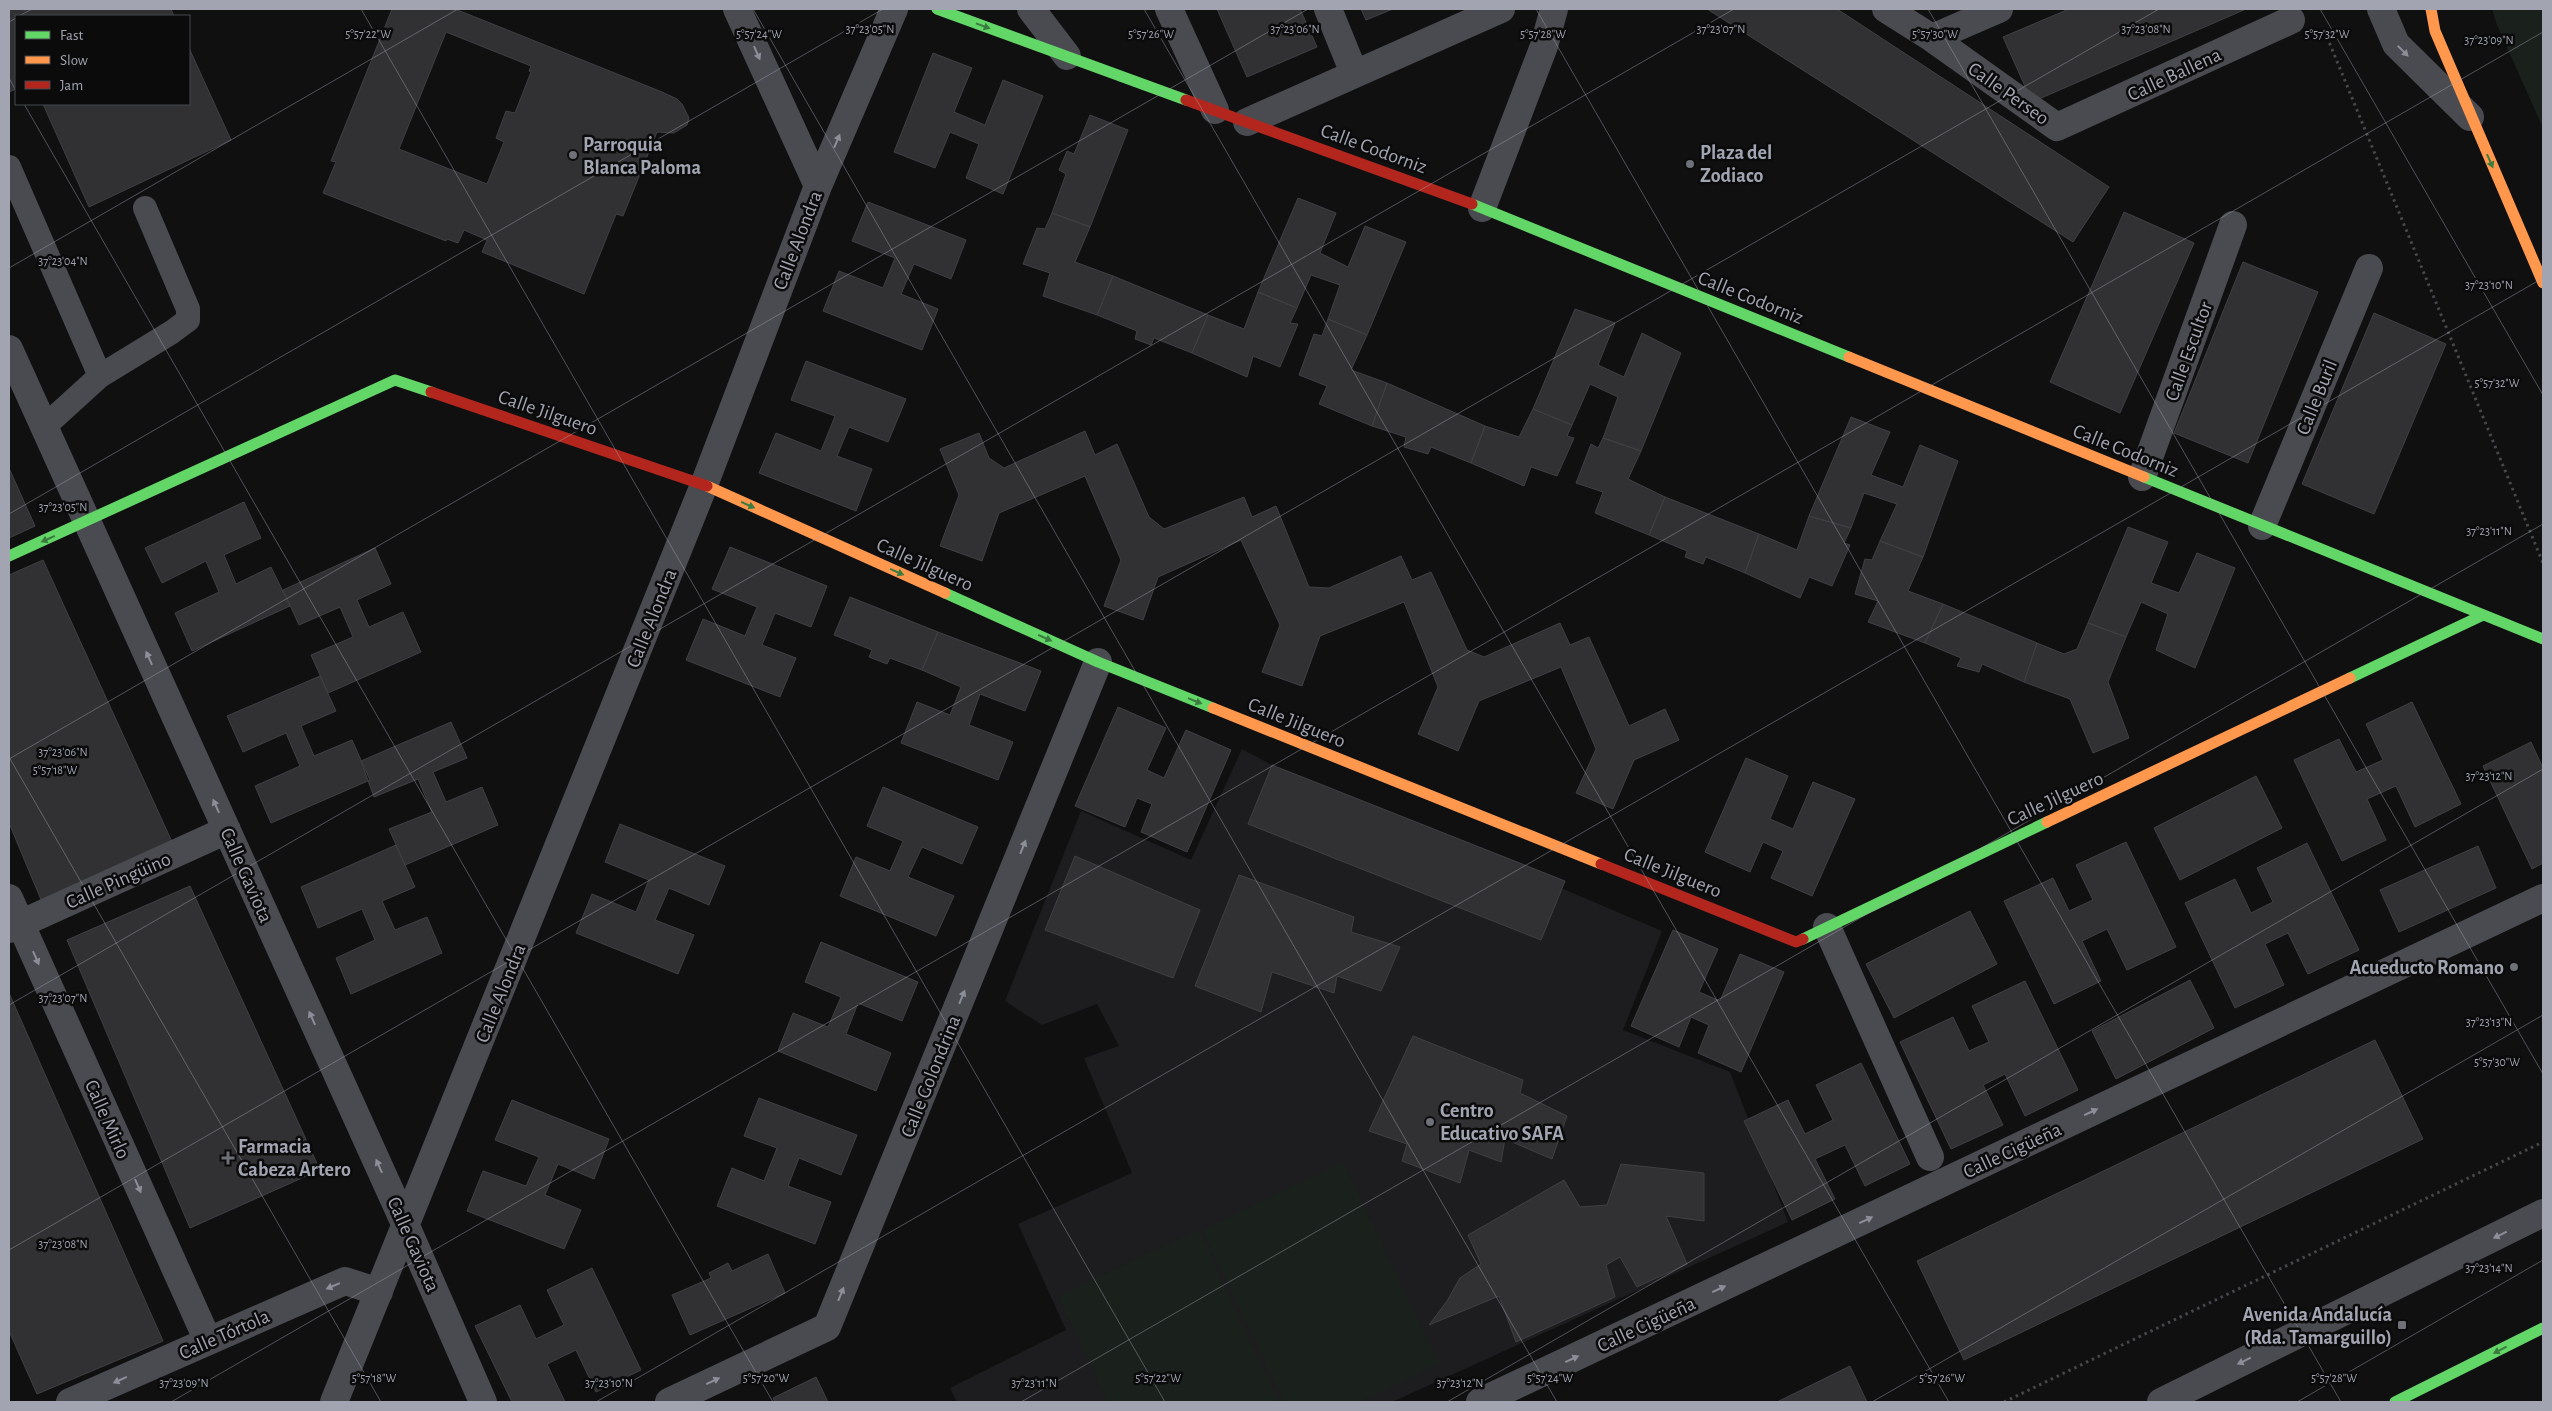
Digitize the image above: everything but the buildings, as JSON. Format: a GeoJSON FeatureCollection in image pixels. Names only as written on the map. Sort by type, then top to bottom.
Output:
{"type":"FeatureCollection","features":[{"type":"Feature","properties":{"kind":"street"},"geometry":{"type":"LineString","coordinates":[[737,9],[818,186]]}},
{"type":"Feature","properties":{"kind":"street","name":"Calle Alondra"},"geometry":{"type":"LineString","coordinates":[[334,1402],[704,485],[818,186],[894,9]]}},
{"type":"Feature","properties":{"kind":"street","name":"Calle Codorniz"},"geometry":{"type":"LineString","coordinates":[[937,9],[1482,208],[2543,639]]}},
{"type":"Feature","properties":{"kind":"street"},"geometry":{"type":"LineString","coordinates":[[1031,9],[1067,56]]}},
{"type":"Feature","properties":{"kind":"street"},"geometry":{"type":"LineString","coordinates":[[1169,9],[1216,110]]}},
{"type":"Feature","properties":{"kind":"street"},"geometry":{"type":"LineString","coordinates":[[1328,9],[1354,73]]}},
{"type":"Feature","properties":{"kind":"street"},"geometry":{"type":"LineString","coordinates":[[1247,122],[1354,73],[1473,14],[1501,9]]}},
{"type":"Feature","properties":{"kind":"street"},"geometry":{"type":"LineString","coordinates":[[1482,208],[1544,46],[1554,9]]}},
{"type":"Feature","properties":{"kind":"street","name":"Calle Perseo"},"geometry":{"type":"LineString","coordinates":[[1886,9],[1932,38],[2057,127]]}},
{"type":"Feature","properties":{"kind":"street"},"geometry":{"type":"LineString","coordinates":[[1932,38],[1999,9]]}},
{"type":"Feature","properties":{"kind":"street"},"geometry":{"type":"LineString","coordinates":[[2381,9],[2396,44],[2470,117]]}},
{"type":"Feature","properties":{"kind":"street"},"geometry":{"type":"LineString","coordinates":[[2430,9],[2435,31],[2470,117],[2543,283]]}},
{"type":"Feature","properties":{"kind":"street","name":"Calle Ballena"},"geometry":{"type":"LineString","coordinates":[[2057,127],[2291,20]]}},
{"type":"Feature","properties":{"kind":"street","name":"Calle Escultor"},"geometry":{"type":"LineString","coordinates":[[2142,477],[2233,224]]}},
{"type":"Feature","properties":{"kind":"street","name":"Calle Buril"},"geometry":{"type":"LineString","coordinates":[[2262,526],[2369,268]]}},
{"type":"Feature","properties":{"kind":"street","name":"Calle Gaviota"},"geometry":{"type":"LineString","coordinates":[[9,349],[406,1226],[483,1402]]}},
{"type":"Feature","properties":{"kind":"street","name":"Calle Jilguero"},"geometry":{"type":"LineString","coordinates":[[9,556],[395,380],[704,485],[1098,662],[1796,942],[2483,615]]}},
{"type":"Feature","properties":{"kind":"street","name":"Calle Golondrina"},"geometry":{"type":"LineString","coordinates":[[669,1402],[828,1327],[1098,662]]}},
{"type":"Feature","properties":{"kind":"street","name":"Calle Pingüino"},"geometry":{"type":"LineString","coordinates":[[15,926],[227,830]]}},
{"type":"Feature","properties":{"kind":"street","name":"Calle Mirlo"},"geometry":{"type":"LineString","coordinates":[[9,898],[15,926],[208,1341]]}},
{"type":"Feature","properties":{"kind":"street","name":"Calle Cigüeña"},"geometry":{"type":"LineString","coordinates":[[1480,1402],[2543,898]]}},
{"type":"Feature","properties":{"kind":"street"},"geometry":{"type":"LineString","coordinates":[[1827,927],[1930,1157]]}},
{"type":"Feature","properties":{"kind":"street"},"geometry":{"type":"LineString","coordinates":[[2161,1402],[2543,1213]]}},
{"type":"Feature","properties":{"kind":"street","name":"Calle Tórtola"},"geometry":{"type":"LineString","coordinates":[[70,1402],[345,1281],[379,1292]]}},
{"type":"Feature","properties":{"kind":"street"},"geometry":{"type":"LineString","coordinates":[[2394,1402],[2543,1328]]}},
{"type":"Feature","properties":{"kind":"lane"},"geometry":{"type":"LineString","coordinates":[[9,167],[100,376]]}},
{"type":"Feature","properties":{"kind":"lane"},"geometry":{"type":"LineString","coordinates":[[44,427],[100,376],[172,332],[188,320],[188,309],[145,208]]}},
{"type":"Feature","properties":{"kind":"path"},"geometry":{"type":"LineString","coordinates":[[2326,36],[2543,563]]}},
{"type":"Feature","properties":{"kind":"path"},"geometry":{"type":"LineString","coordinates":[[2004,1402],[2543,1142]]}},
{"type":"Feature","properties":{"kind":"shaded area"},"geometry":{"type":"Polygon","coordinates":[[[2492,9],[2543,9],[2543,128],[2497,25],[2492,9]]]}},
{"type":"Feature","properties":{"kind":"shaded area","name":"Centro Educativo SAFA"},"geometry":{"type":"Polygon","coordinates":[[[1242,749],[1272,765],[1662,931],[1623,1030],[1730,1072],[1788,1222],[1392,1402],[957,1402],[950,1388],[1066,1330],[1018,1224],[1132,1173],[1084,1058],[1119,1046],[1097,1004],[1042,1025],[1005,1001],[1081,811],[1191,860],[1242,749]]]}},
{"type":"Feature","properties":{"kind":"shaded area"},"geometry":{"type":"Polygon","coordinates":[[[1343,1162],[1439,1364],[1360,1402],[1284,1402],[1202,1230],[1343,1162]]]}},
{"type":"Feature","properties":{"kind":"shaded area"},"geometry":{"type":"Polygon","coordinates":[[[1198,1230],[1279,1402],[1108,1402],[1058,1296],[1198,1230]]]}},
{"type":"Feature","properties":{"kind":"traffic: fast"},"geometry":{"type":"LineString","coordinates":[[937,9],[1186,100]]}},
{"type":"Feature","properties":{"kind":"traffic: fast"},"geometry":{"type":"LineString","coordinates":[[1472,204],[1849,357]]}},
{"type":"Feature","properties":{"kind":"traffic: fast"},"geometry":{"type":"LineString","coordinates":[[9,556],[395,380],[431,392]]}},
{"type":"Feature","properties":{"kind":"traffic: fast"},"geometry":{"type":"LineString","coordinates":[[2144,477],[2543,639]]}},
{"type":"Feature","properties":{"kind":"traffic: fast"},"geometry":{"type":"LineString","coordinates":[[945,593],[1098,662],[1213,708]]}},
{"type":"Feature","properties":{"kind":"traffic: fast"},"geometry":{"type":"LineString","coordinates":[[2350,678],[2483,615]]}},
{"type":"Feature","properties":{"kind":"traffic: fast"},"geometry":{"type":"LineString","coordinates":[[1803,939],[2047,822]]}},
{"type":"Feature","properties":{"kind":"traffic: fast"},"geometry":{"type":"LineString","coordinates":[[2395,1402],[2543,1328]]}},
{"type":"Feature","properties":{"kind":"traffic: slow"},"geometry":{"type":"LineString","coordinates":[[2431,9],[2435,31],[2543,283]]}},
{"type":"Feature","properties":{"kind":"traffic: slow"},"geometry":{"type":"LineString","coordinates":[[1849,357],[2144,477]]}},
{"type":"Feature","properties":{"kind":"traffic: slow"},"geometry":{"type":"LineString","coordinates":[[707,486],[945,593]]}},
{"type":"Feature","properties":{"kind":"traffic: slow"},"geometry":{"type":"LineString","coordinates":[[2047,822],[2350,678]]}},
{"type":"Feature","properties":{"kind":"traffic: slow"},"geometry":{"type":"LineString","coordinates":[[1213,708],[1601,864]]}},
{"type":"Feature","properties":{"kind":"traffic: jam"},"geometry":{"type":"LineString","coordinates":[[1186,100],[1472,204]]}},
{"type":"Feature","properties":{"kind":"traffic: jam"},"geometry":{"type":"LineString","coordinates":[[431,392],[707,486]]}},
{"type":"Feature","properties":{"kind":"traffic: jam"},"geometry":{"type":"LineString","coordinates":[[1601,864],[1796,942],[1803,939]]}},
{"type":"Feature","properties":{"kind":"place","name":"Parroquia Blanca Paloma"},"geometry":{"type":"Point","coordinates":[573,155]}},
{"type":"Feature","properties":{"kind":"place","name":"Plaza del Zodiaco"},"geometry":{"type":"Point","coordinates":[1690,164]}},
{"type":"Feature","properties":{"kind":"place","name":"Acueducto Romano"},"geometry":{"type":"Point","coordinates":[2514,967]}},
{"type":"Feature","properties":{"kind":"place","name":"Centro Educativo SAFA"},"geometry":{"type":"Point","coordinates":[1430,1122]}},
{"type":"Feature","properties":{"kind":"place","name":"Farmacia Cabeza Artero"},"geometry":{"type":"Point","coordinates":[228,1158]}},
{"type":"Feature","properties":{"kind":"place","name":"Avenida Andalucía (Rda. Tamarguillo)"},"geometry":{"type":"Point","coordinates":[2402,1325]}}]}
